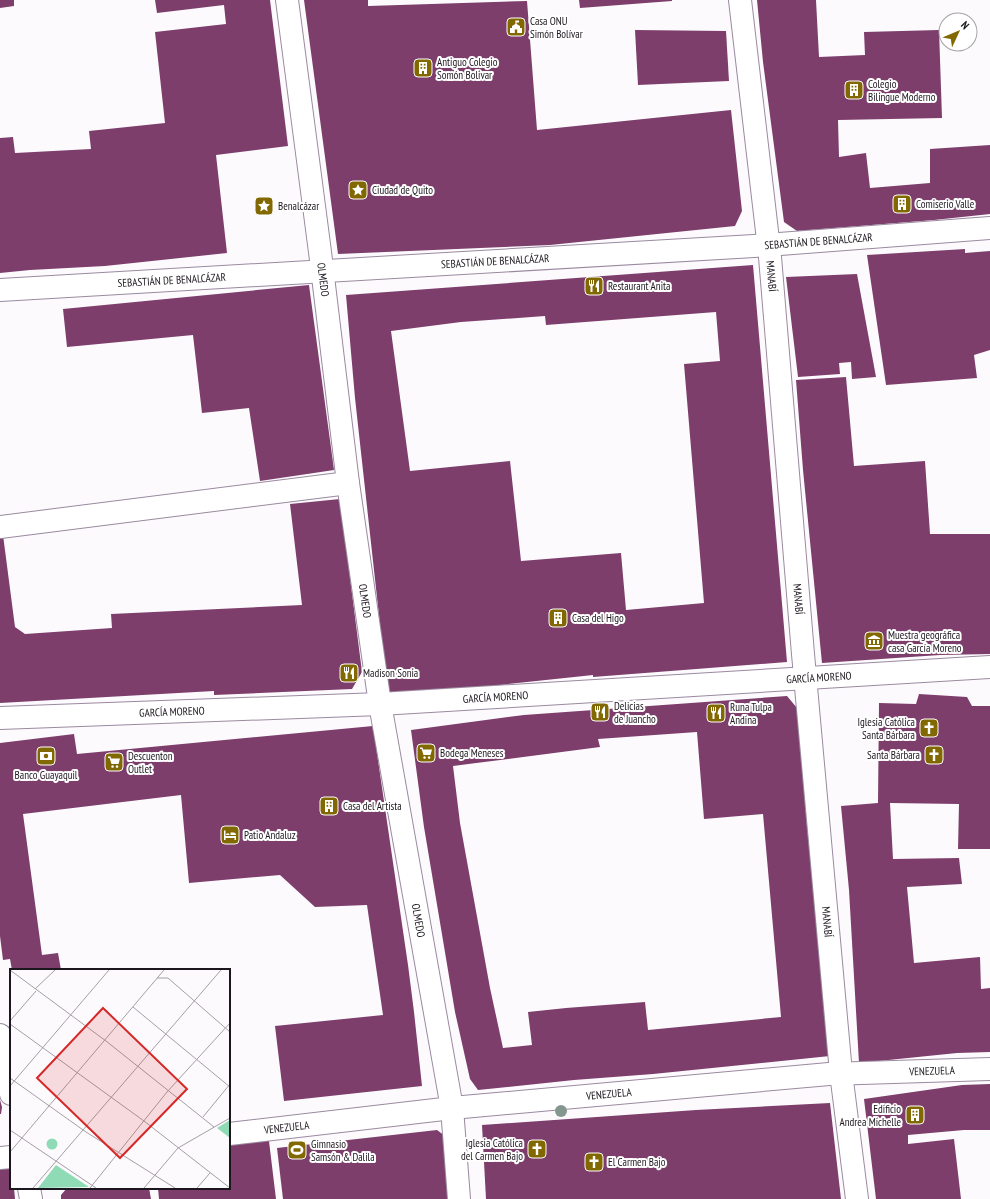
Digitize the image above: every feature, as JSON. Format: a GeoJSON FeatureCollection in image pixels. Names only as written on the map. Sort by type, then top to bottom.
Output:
{"type":"FeatureCollection","features":[{"type":"Feature","properties":{"kind":"street","name":"OLMEDO"},"geometry":{"type":"LineString","coordinates":[[287,0],[348,482],[380,704],[452,1108],[459,1199]]}},
{"type":"Feature","properties":{"kind":"street","name":"MANABÍ"},"geometry":{"type":"LineString","coordinates":[[740,0],[770,257],[805,678],[841,1073],[857,1199]]}},
{"type":"Feature","properties":{"kind":"street","name":"SEBASTIÁN DE BENALCÁZAR"},"geometry":{"type":"LineString","coordinates":[[0,290],[746,246],[990,228]]}},
{"type":"Feature","properties":{"kind":"street"},"geometry":{"type":"LineString","coordinates":[[0,527],[348,482]]}},
{"type":"Feature","properties":{"kind":"street","name":"GARCÍA MORENO"},"geometry":{"type":"LineString","coordinates":[[0,718],[380,704],[990,668]]}},
{"type":"Feature","properties":{"kind":"street"},"geometry":{"type":"LineString","coordinates":[[0,1035],[10,1089]]}},
{"type":"Feature","properties":{"kind":"street","name":"VENEZUELA"},"geometry":{"type":"LineString","coordinates":[[230,1134],[452,1108],[841,1073],[990,1069]]}},
{"type":"Feature","properties":{"kind":"street"},"geometry":{"type":"LineString","coordinates":[[0,1158],[10,1157]]}},
{"type":"Feature","properties":{"kind":"street"},"geometry":{"type":"LineString","coordinates":[[29,1189],[31,1199]]}},
{"type":"Feature","properties":{"kind":"building"},"geometry":{"type":"Polygon","coordinates":[[[0,0],[14,0],[14,6],[0,8],[0,0]]]}},
{"type":"Feature","properties":{"kind":"building"},"geometry":{"type":"Polygon","coordinates":[[[155,0],[270,0],[288,146],[216,155],[227,253],[105,266],[0,273],[0,138],[13,137],[15,153],[91,149],[89,131],[165,123],[155,32],[226,24],[224,5],[157,13],[155,0]]]}},
{"type":"Feature","properties":{"kind":"building","name":"Antiguo Colegio Somón Bolivar"},"geometry":{"type":"Polygon","coordinates":[[[304,0],[368,0],[368,6],[527,1],[537,130],[731,110],[742,211],[735,226],[550,245],[338,254],[304,0]]]}},
{"type":"Feature","properties":{"kind":"building"},"geometry":{"type":"Polygon","coordinates":[[[579,0],[672,0],[672,1],[580,8],[579,0]]]}},
{"type":"Feature","properties":{"kind":"building"},"geometry":{"type":"Polygon","coordinates":[[[757,0],[816,0],[819,57],[865,55],[864,32],[938,30],[942,118],[838,120],[839,157],[866,153],[870,188],[930,183],[930,149],[990,145],[990,214],[797,231],[784,222],[763,62],[757,0]]]}},
{"type":"Feature","properties":{"kind":"building"},"geometry":{"type":"Polygon","coordinates":[[[635,30],[726,31],[729,81],[638,85],[635,30]]]}},
{"type":"Feature","properties":{"kind":"building"},"geometry":{"type":"Polygon","coordinates":[[[965,249],[965,253],[990,251],[990,350],[974,355],[977,378],[886,385],[867,255],[965,249]]]}},
{"type":"Feature","properties":{"kind":"building"},"geometry":{"type":"Polygon","coordinates":[[[753,265],[787,662],[593,677],[593,675],[388,697],[355,398],[346,295],[753,265]],[[716,312],[546,325],[545,316],[461,322],[391,331],[410,471],[510,461],[521,561],[621,553],[626,610],[704,603],[684,364],[720,361],[716,312]]]}},
{"type":"Feature","properties":{"kind":"building"},"geometry":{"type":"Polygon","coordinates":[[[857,274],[876,377],[852,379],[851,362],[839,363],[840,374],[798,377],[786,277],[857,274]]]}},
{"type":"Feature","properties":{"kind":"building"},"geometry":{"type":"Polygon","coordinates":[[[309,285],[334,470],[260,481],[249,408],[202,413],[193,335],[67,347],[63,309],[309,285]]]}},
{"type":"Feature","properties":{"kind":"building"},"geometry":{"type":"Polygon","coordinates":[[[846,377],[854,466],[925,461],[930,534],[990,534],[990,654],[940,655],[822,663],[803,470],[796,380],[846,377]]]}},
{"type":"Feature","properties":{"kind":"building"},"geometry":{"type":"Polygon","coordinates":[[[340,499],[362,672],[352,689],[214,695],[214,691],[0,703],[0,535],[3,535],[15,627],[25,634],[112,628],[111,614],[302,605],[290,504],[340,499]]]}},
{"type":"Feature","properties":{"kind":"building"},"geometry":{"type":"Polygon","coordinates":[[[919,694],[967,697],[972,706],[990,706],[990,849],[958,849],[959,804],[890,803],[893,859],[959,858],[962,884],[907,887],[914,963],[980,957],[981,989],[990,988],[990,1052],[957,1053],[859,1063],[849,890],[841,806],[878,803],[879,703],[916,704],[919,694]]]}},
{"type":"Feature","properties":{"kind":"building"},"geometry":{"type":"Polygon","coordinates":[[[787,696],[797,708],[830,1056],[478,1090],[470,1079],[455,1012],[424,827],[411,730],[524,715],[787,696]],[[697,732],[598,739],[600,747],[453,766],[460,823],[490,988],[503,1048],[532,1045],[528,1012],[645,1002],[648,1030],[781,1017],[763,814],[704,819],[697,732]]]}},
{"type":"Feature","properties":{"kind":"building"},"geometry":{"type":"Polygon","coordinates":[[[373,726],[408,965],[422,1086],[284,1101],[275,1026],[383,1015],[367,905],[315,907],[280,875],[189,883],[181,795],[23,814],[42,955],[58,953],[61,969],[12,969],[10,959],[3,960],[0,936],[0,743],[74,734],[77,754],[373,726]]]}},
{"type":"Feature","properties":{"kind":"building"},"geometry":{"type":"Polygon","coordinates":[[[990,1084],[990,1130],[964,1130],[908,1135],[908,1144],[954,1139],[961,1199],[876,1199],[864,1099],[962,1085],[990,1084]]]}},
{"type":"Feature","properties":{"kind":"building"},"geometry":{"type":"Polygon","coordinates":[[[0,1100],[2,1107],[1,1114],[0,1114],[0,1100]]]}},
{"type":"Feature","properties":{"kind":"building"},"geometry":{"type":"Polygon","coordinates":[[[830,1103],[841,1199],[486,1199],[482,1125],[696,1110],[830,1103]]]}},
{"type":"Feature","properties":{"kind":"building"},"geometry":{"type":"Polygon","coordinates":[[[437,1130],[445,1136],[449,1199],[283,1199],[277,1148],[437,1130]]]}},
{"type":"Feature","properties":{"kind":"building"},"geometry":{"type":"Polygon","coordinates":[[[268,1133],[276,1199],[159,1199],[158,1189],[230,1189],[230,1138],[268,1133]]]}},
{"type":"Feature","properties":{"kind":"building"},"geometry":{"type":"Polygon","coordinates":[[[10,1165],[10,1189],[14,1189],[15,1199],[0,1199],[0,1166],[10,1165]]]}},
{"type":"Feature","properties":{"kind":"building"},"geometry":{"type":"Polygon","coordinates":[[[66,1189],[149,1189],[151,1199],[61,1199],[61,1195],[66,1189]]]}},
{"type":"Feature","properties":{"kind":"place","name":"Casa ONU Simón Bolívar"},"geometry":{"type":"Point","coordinates":[516,27]}},
{"type":"Feature","properties":{"kind":"place","name":"Antiguo Colegio Somón Bolivar"},"geometry":{"type":"Point","coordinates":[423,68]}},
{"type":"Feature","properties":{"kind":"place","name":"Colegio Bilingue Moderno"},"geometry":{"type":"Point","coordinates":[854,90]}},
{"type":"Feature","properties":{"kind":"place","name":"Ciudad de Quito"},"geometry":{"type":"Point","coordinates":[358,190]}},
{"type":"Feature","properties":{"kind":"place","name":"Comiserio Valle"},"geometry":{"type":"Point","coordinates":[902,204]}},
{"type":"Feature","properties":{"kind":"place","name":"Benalcázar"},"geometry":{"type":"Point","coordinates":[264,206]}},
{"type":"Feature","properties":{"kind":"place","name":"Restaurant Anita"},"geometry":{"type":"Point","coordinates":[594,286]}},
{"type":"Feature","properties":{"kind":"place","name":"Casa del Higo"},"geometry":{"type":"Point","coordinates":[558,618]}},
{"type":"Feature","properties":{"kind":"place","name":"Muestra geográfica casa García Moreno"},"geometry":{"type":"Point","coordinates":[874,641]}},
{"type":"Feature","properties":{"kind":"place","name":"Madison Sonia"},"geometry":{"type":"Point","coordinates":[349,673]}},
{"type":"Feature","properties":{"kind":"place","name":"Delicias de Juancho"},"geometry":{"type":"Point","coordinates":[600,712]}},
{"type":"Feature","properties":{"kind":"place","name":"Runa Tulpa Andina"},"geometry":{"type":"Point","coordinates":[716,713]}},
{"type":"Feature","properties":{"kind":"place","name":"Iglesia Católica Santa Bárbara"},"geometry":{"type":"Point","coordinates":[929,728]}},
{"type":"Feature","properties":{"kind":"place","name":"Bodega Meneses"},"geometry":{"type":"Point","coordinates":[426,753]}},
{"type":"Feature","properties":{"kind":"place","name":"Santa Bárbara"},"geometry":{"type":"Point","coordinates":[934,755]}},
{"type":"Feature","properties":{"kind":"place","name":"Banco Guayaquil"},"geometry":{"type":"Point","coordinates":[46,756]}},
{"type":"Feature","properties":{"kind":"place","name":"Descuenton Outlet"},"geometry":{"type":"Point","coordinates":[114,762]}},
{"type":"Feature","properties":{"kind":"place","name":"Casa del Artista"},"geometry":{"type":"Point","coordinates":[329,806]}},
{"type":"Feature","properties":{"kind":"place","name":"Patio Andaluz"},"geometry":{"type":"Point","coordinates":[230,835]}},
{"type":"Feature","properties":{"kind":"place","name":"Edificio Andrea Michelle"},"geometry":{"type":"Point","coordinates":[915,1115]}},
{"type":"Feature","properties":{"kind":"place","name":"Iglesia Católica del Carmen Bajo"},"geometry":{"type":"Point","coordinates":[537,1149]}},
{"type":"Feature","properties":{"kind":"place","name":"Gimnasio Samsón & Dalila"},"geometry":{"type":"Point","coordinates":[297,1150]}},
{"type":"Feature","properties":{"kind":"place","name":"El Carmen Bajo"},"geometry":{"type":"Point","coordinates":[594,1162]}}]}
